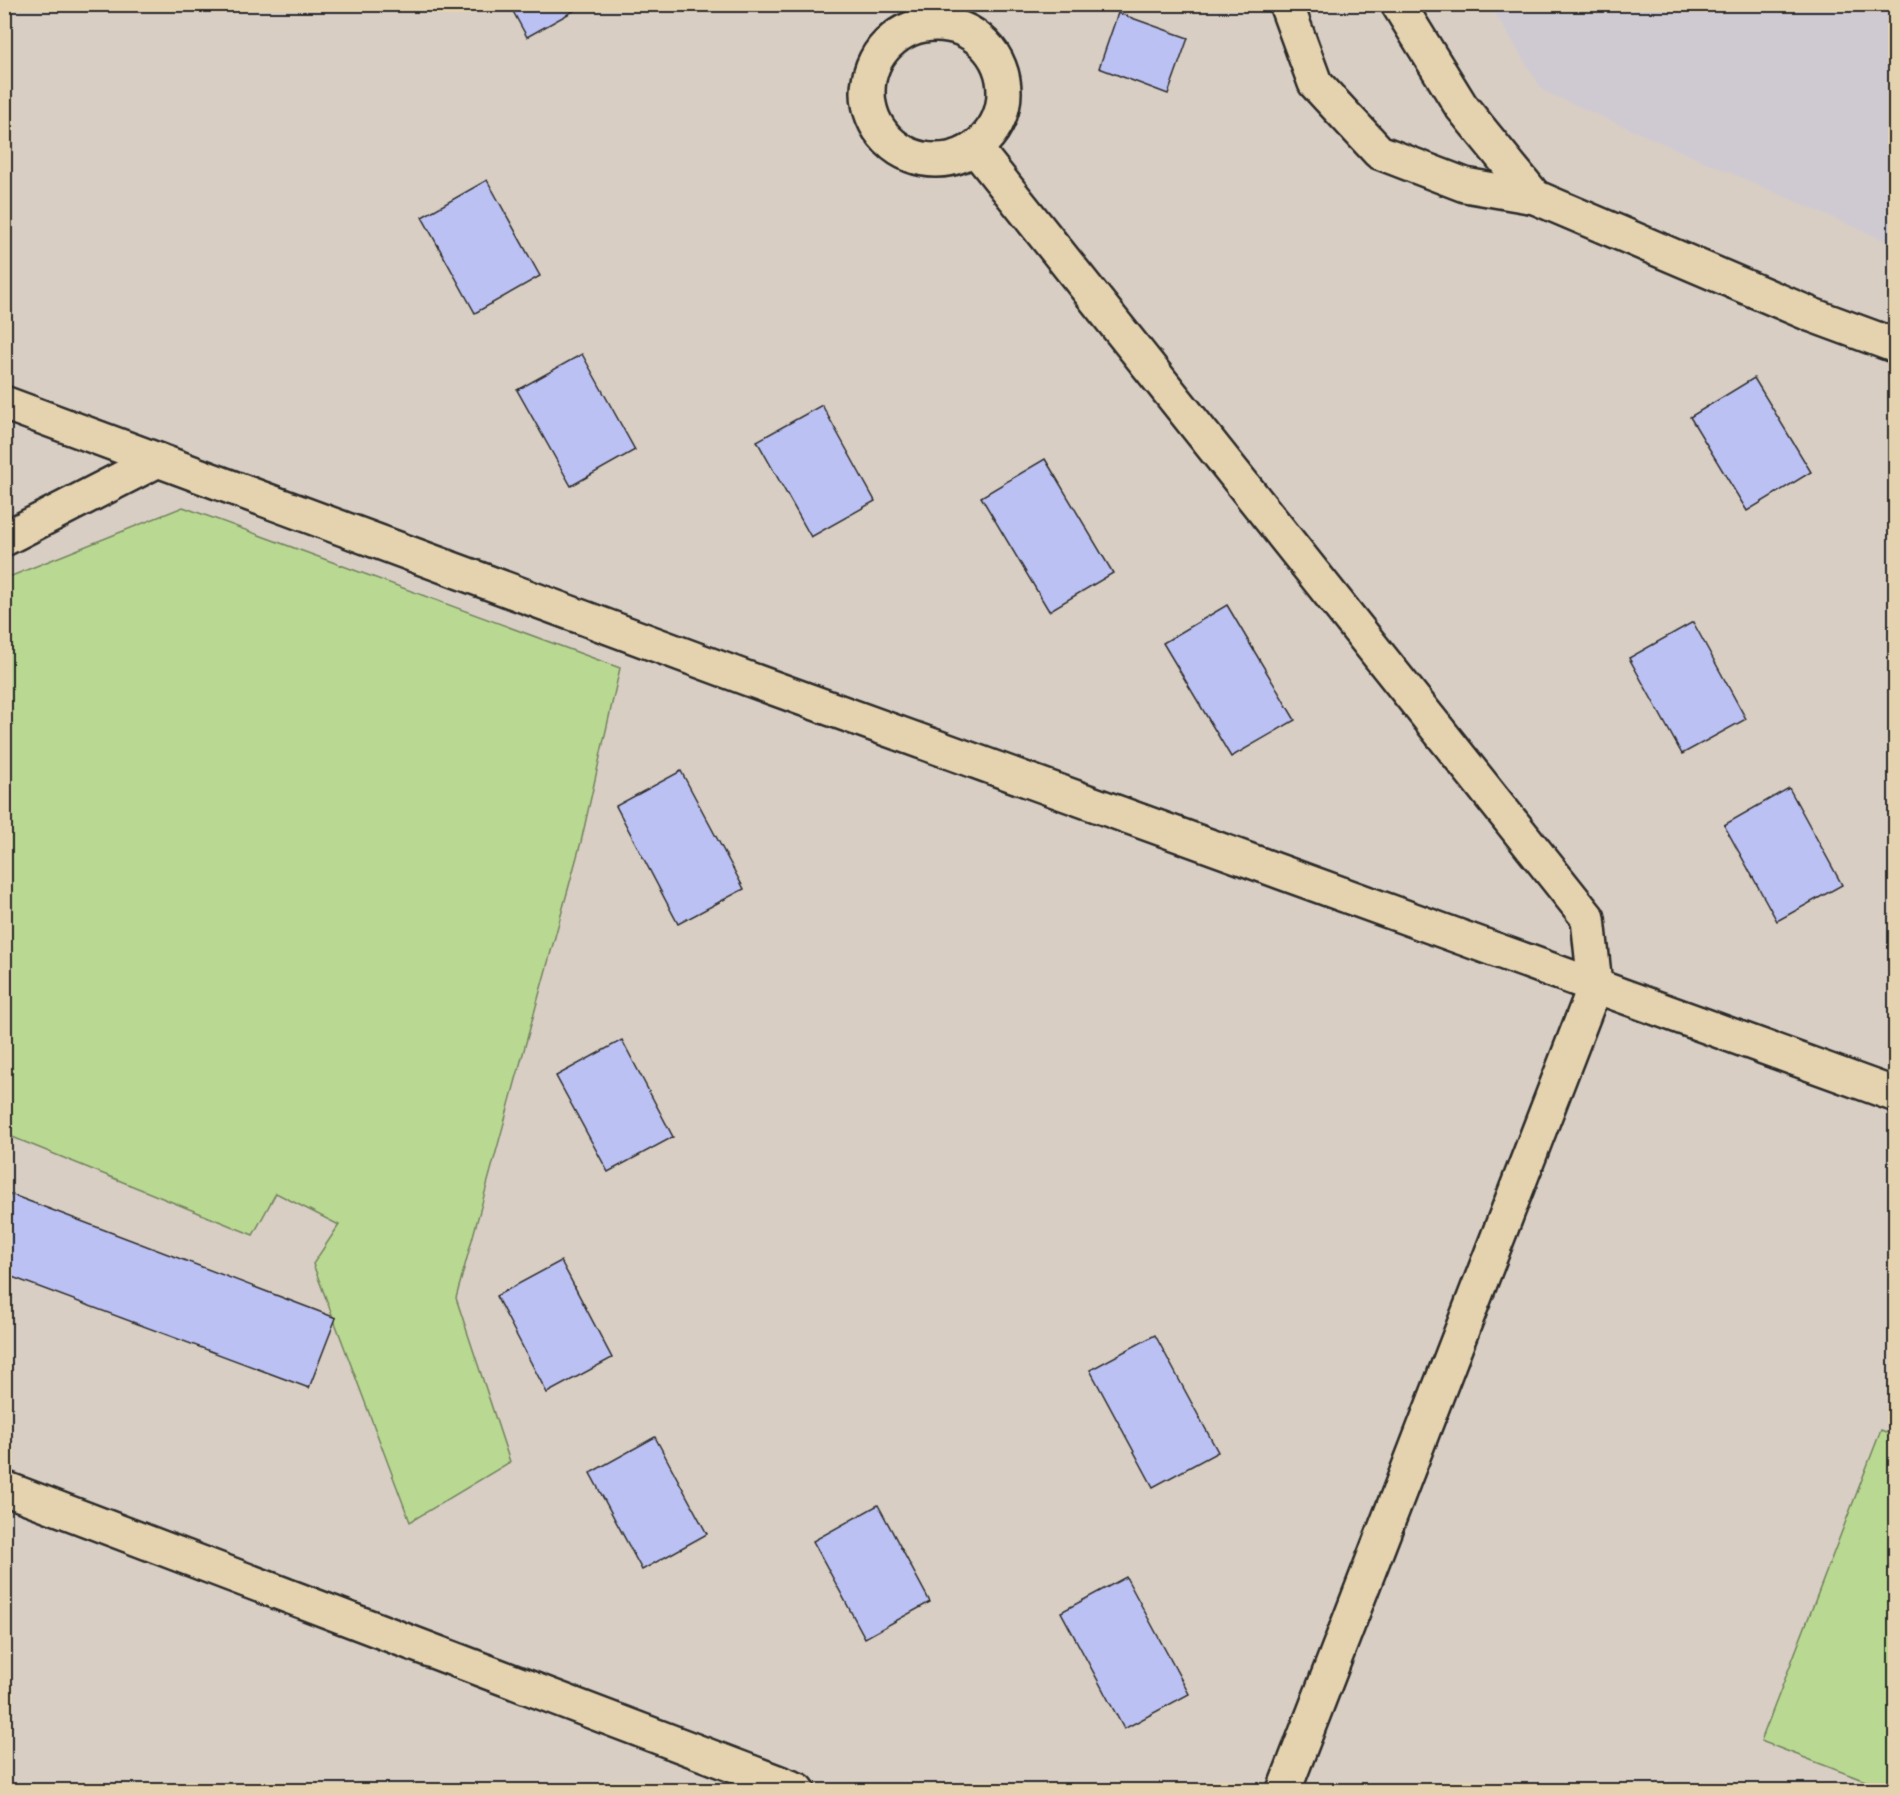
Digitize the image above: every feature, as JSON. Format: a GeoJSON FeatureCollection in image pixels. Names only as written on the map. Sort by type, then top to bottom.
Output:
{"type":"FeatureCollection","features":[{"type":"Feature","properties":{"kind":"street"},"geometry":{"type":"LineString","coordinates":[[1286,4],[1315,83],[1379,152],[1465,185],[1535,197],[1812,315],[1896,346]]}},
{"type":"Feature","properties":{"kind":"street"},"geometry":{"type":"LineString","coordinates":[[1398,4],[1461,106],[1535,197]]}},
{"type":"Feature","properties":{"kind":"street"},"geometry":{"type":"LineString","coordinates":[[929,24],[952,25],[974,35],[991,51],[1001,72],[1005,93],[1001,114],[991,133],[975,148],[956,157],[935,160],[914,156],[895,146],[880,130],[870,109],[868,86],[874,63],[888,44],[906,30],[929,24]]}},
{"type":"Feature","properties":{"kind":"street"},"geometry":{"type":"LineString","coordinates":[[975,148],[1588,918],[1595,986],[1284,1791]]}},
{"type":"Feature","properties":{"kind":"street"},"geometry":{"type":"LineString","coordinates":[[4,403],[746,678],[1896,1095]]}},
{"type":"Feature","properties":{"kind":"street"},"geometry":{"type":"LineString","coordinates":[[4,539],[158,460]]}},
{"type":"Feature","properties":{"kind":"street"},"geometry":{"type":"LineString","coordinates":[[4,1488],[798,1791]]}},
{"type":"Feature","properties":{"kind":"shaded area"},"geometry":{"type":"Polygon","coordinates":[[[1490,5],[1895,5],[1895,245],[1543,91],[1490,5]]]}},
{"type":"Feature","properties":{"kind":"green space"},"geometry":{"type":"Polygon","coordinates":[[[183,507],[620,668],[581,842],[456,1298],[510,1462],[410,1522],[313,1264],[339,1225],[276,1193],[253,1235],[5,1134],[4,579],[183,507]]]}},
{"type":"Feature","properties":{"kind":"green space"},"geometry":{"type":"Polygon","coordinates":[[[1881,1430],[1896,1436],[1895,1790],[1889,1790],[1761,1741],[1881,1430]]]}},
{"type":"Feature","properties":{"kind":"building"},"geometry":{"type":"Polygon","coordinates":[[[509,4],[586,4],[527,37],[509,4]]]}},
{"type":"Feature","properties":{"kind":"building"},"geometry":{"type":"Polygon","coordinates":[[[1118,13],[1188,38],[1168,94],[1099,68],[1118,13]]]}},
{"type":"Feature","properties":{"kind":"building"},"geometry":{"type":"Polygon","coordinates":[[[487,180],[540,276],[475,313],[422,217],[487,180]]]}},
{"type":"Feature","properties":{"kind":"building"},"geometry":{"type":"Polygon","coordinates":[[[582,354],[635,450],[571,486],[517,390],[582,354]]]}},
{"type":"Feature","properties":{"kind":"building"},"geometry":{"type":"Polygon","coordinates":[[[1754,378],[1811,472],[1747,511],[1690,417],[1754,378]]]}},
{"type":"Feature","properties":{"kind":"building"},"geometry":{"type":"Polygon","coordinates":[[[822,405],[875,501],[811,537],[757,441],[822,405]]]}},
{"type":"Feature","properties":{"kind":"building"},"geometry":{"type":"Polygon","coordinates":[[[1045,459],[1113,573],[1049,611],[981,497],[1045,459]]]}},
{"type":"Feature","properties":{"kind":"building"},"geometry":{"type":"Polygon","coordinates":[[[1227,605],[1295,720],[1231,757],[1163,643],[1227,605]]]}},
{"type":"Feature","properties":{"kind":"building"},"geometry":{"type":"Polygon","coordinates":[[[1693,622],[1746,719],[1682,754],[1629,658],[1693,622]]]}},
{"type":"Feature","properties":{"kind":"building"},"geometry":{"type":"Polygon","coordinates":[[[681,771],[744,889],[678,924],[616,806],[681,771]]]}},
{"type":"Feature","properties":{"kind":"building"},"geometry":{"type":"Polygon","coordinates":[[[1789,788],[1842,885],[1777,921],[1724,825],[1789,788]]]}},
{"type":"Feature","properties":{"kind":"building"},"geometry":{"type":"Polygon","coordinates":[[[622,1040],[673,1137],[608,1172],[556,1076],[622,1040]]]}},
{"type":"Feature","properties":{"kind":"building"},"geometry":{"type":"Polygon","coordinates":[[[10,1194],[336,1318],[309,1388],[4,1274],[4,1208],[10,1194]]]}},
{"type":"Feature","properties":{"kind":"building"},"geometry":{"type":"Polygon","coordinates":[[[561,1261],[612,1358],[547,1393],[496,1296],[561,1261]]]}},
{"type":"Feature","properties":{"kind":"building"},"geometry":{"type":"Polygon","coordinates":[[[1155,1335],[1218,1452],[1153,1487],[1090,1370],[1155,1335]]]}},
{"type":"Feature","properties":{"kind":"building"},"geometry":{"type":"Polygon","coordinates":[[[655,1437],[707,1534],[642,1570],[590,1473],[655,1437]]]}},
{"type":"Feature","properties":{"kind":"building"},"geometry":{"type":"Polygon","coordinates":[[[878,1505],[930,1602],[865,1638],[813,1541],[878,1505]]]}},
{"type":"Feature","properties":{"kind":"building"},"geometry":{"type":"Polygon","coordinates":[[[1126,1577],[1189,1694],[1124,1729],[1061,1612],[1126,1577]]]}}]}
